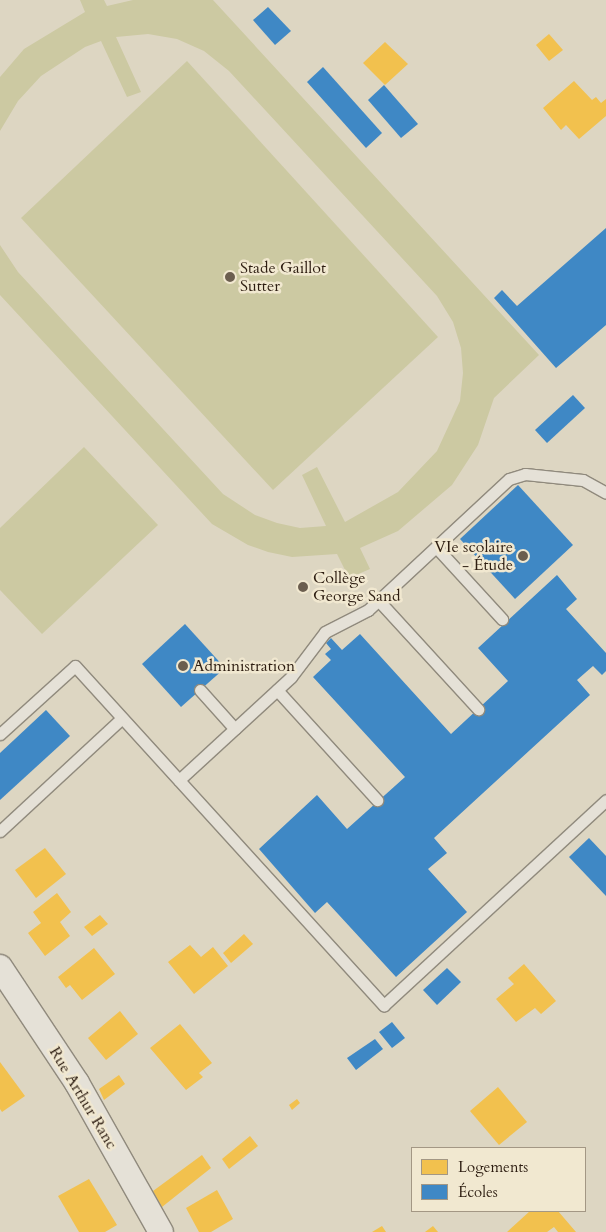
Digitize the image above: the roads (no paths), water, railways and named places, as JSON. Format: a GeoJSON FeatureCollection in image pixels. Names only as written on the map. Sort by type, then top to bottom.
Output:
{"type":"FeatureCollection","features":[{"type":"Feature","properties":{"kind":"street","name":"Rue Arthur Ranc"},"geometry":{"type":"LineString","coordinates":[[0,967],[77,1083],[161,1232]]}},
{"type":"Feature","properties":{"kind":"lane"},"geometry":{"type":"LineString","coordinates":[[179,780],[277,690],[301,665],[325,632],[358,616],[379,600],[509,478],[517,475],[583,480],[606,493]]}},
{"type":"Feature","properties":{"kind":"lane"},"geometry":{"type":"LineString","coordinates":[[436,547],[502,619]]}},
{"type":"Feature","properties":{"kind":"lane"},"geometry":{"type":"LineString","coordinates":[[379,600],[478,708]]}},
{"type":"Feature","properties":{"kind":"lane"},"geometry":{"type":"LineString","coordinates":[[0,734],[75,666],[384,1005],[606,800]]}},
{"type":"Feature","properties":{"kind":"lane"},"geometry":{"type":"LineString","coordinates":[[200,690],[235,729]]}},
{"type":"Feature","properties":{"kind":"lane"},"geometry":{"type":"LineString","coordinates":[[277,690],[377,800]]}},
{"type":"Feature","properties":{"kind":"lane"},"geometry":{"type":"LineString","coordinates":[[0,831],[122,718]]}},
{"type":"Feature","properties":{"kind":"place","name":"Stade Gaillot Sutter"},"geometry":{"type":"Point","coordinates":[230,277]}},
{"type":"Feature","properties":{"kind":"place","name":"VIe scolaire - Étude"},"geometry":{"type":"Point","coordinates":[523,556]}},
{"type":"Feature","properties":{"kind":"place","name":"Collège George Sand"},"geometry":{"type":"Point","coordinates":[303,587]}},
{"type":"Feature","properties":{"kind":"place","name":"Administration"},"geometry":{"type":"Point","coordinates":[183,666]}}]}
